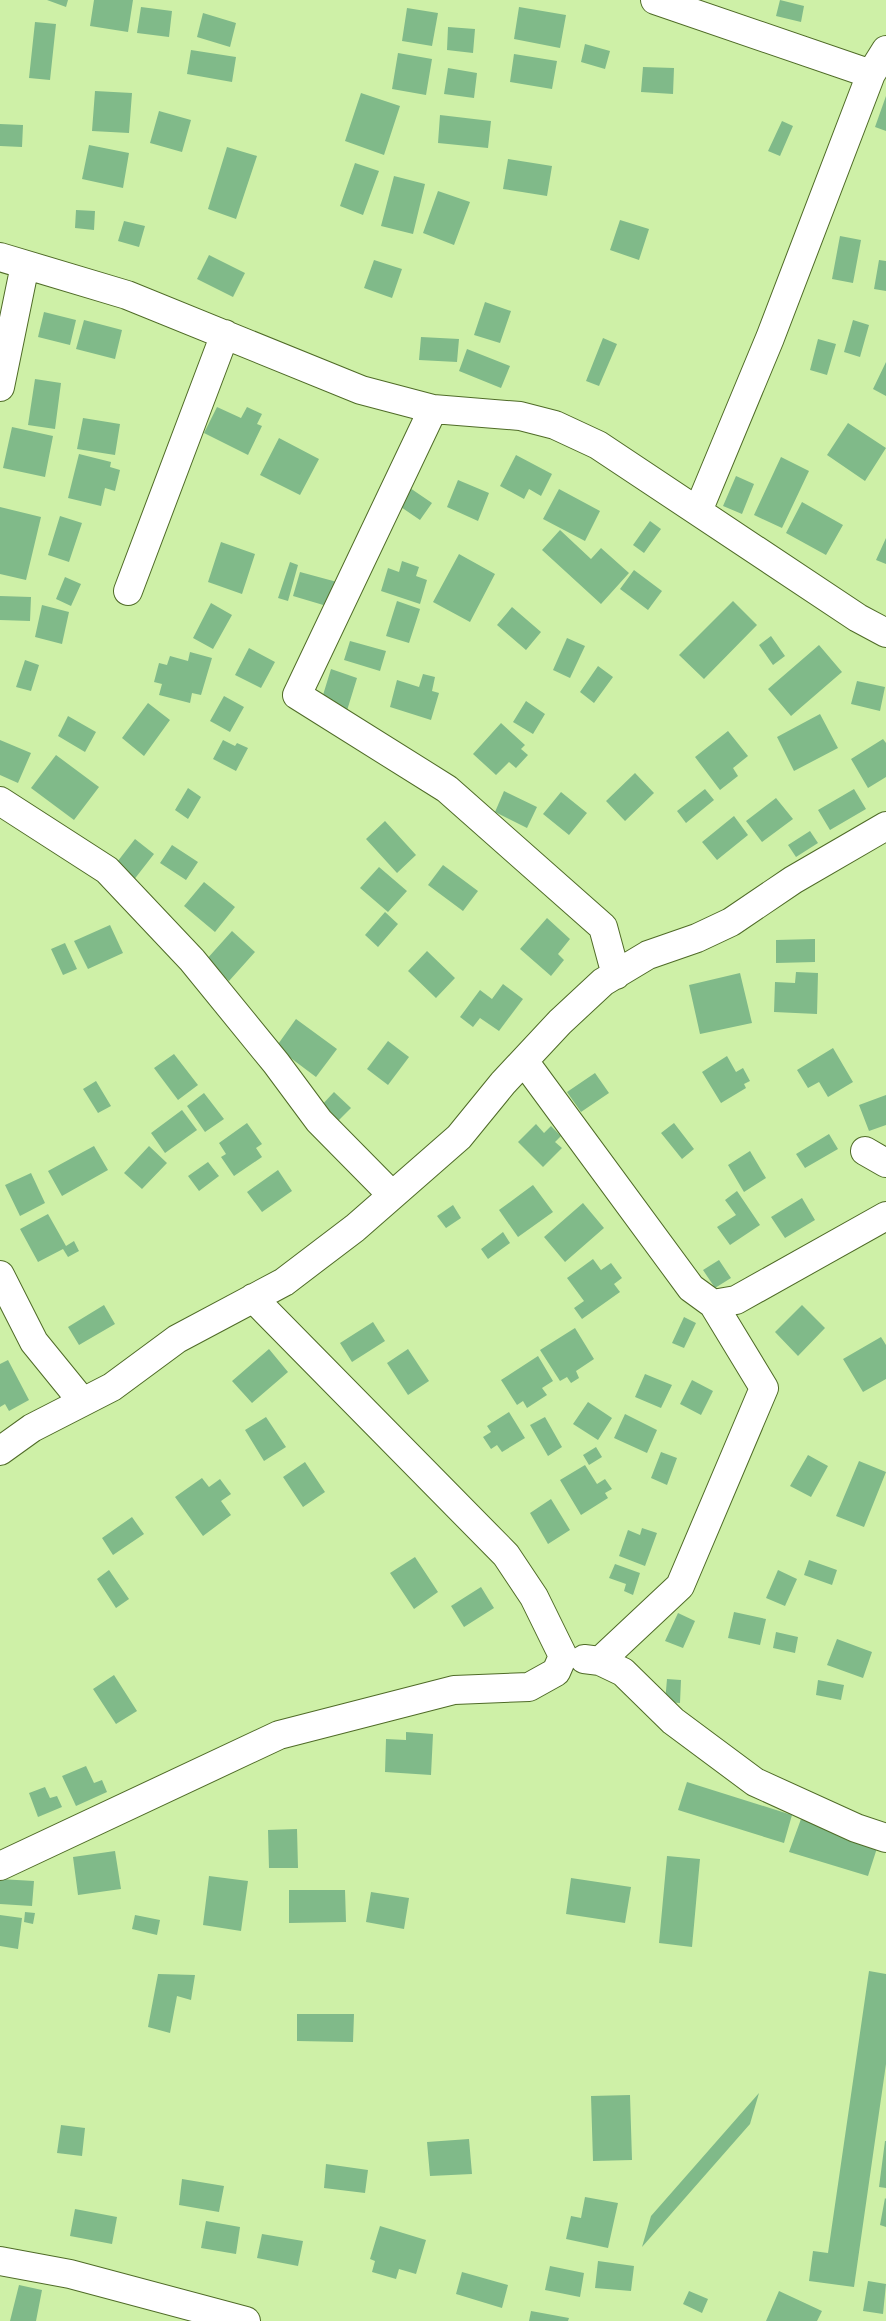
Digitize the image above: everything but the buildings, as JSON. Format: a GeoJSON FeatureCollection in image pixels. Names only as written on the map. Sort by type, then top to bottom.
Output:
{"type":"FeatureCollection","features":[{"type":"Feature","properties":{"kind":"street"},"geometry":{"type":"LineString","coordinates":[[655,0],[871,74]]}},
{"type":"Feature","properties":{"kind":"street"},"geometry":{"type":"LineString","coordinates":[[698,511],[770,338],[871,74],[886,50]]}},
{"type":"Feature","properties":{"kind":"street"},"geometry":{"type":"LineString","coordinates":[[0,387],[13,261],[127,295],[362,390],[434,408],[520,416],[555,425],[598,445],[858,618],[886,633]]}},
{"type":"Feature","properties":{"kind":"street"},"geometry":{"type":"LineString","coordinates":[[128,591],[225,334]]}},
{"type":"Feature","properties":{"kind":"street"},"geometry":{"type":"LineString","coordinates":[[434,408],[297,695],[447,790],[603,927],[616,975]]}},
{"type":"Feature","properties":{"kind":"street"},"geometry":{"type":"LineString","coordinates":[[0,801],[106,870],[192,960],[276,1063],[319,1121],[392,1195]]}},
{"type":"Feature","properties":{"kind":"street"},"geometry":{"type":"LineString","coordinates":[[0,1451],[32,1428],[112,1387],[176,1339],[284,1282],[356,1228],[459,1137],[524,1061],[603,982],[648,956],[732,922],[793,880],[886,826]]}},
{"type":"Feature","properties":{"kind":"street"},"geometry":{"type":"LineString","coordinates":[[524,1061],[691,1288],[713,1304],[764,1388],[680,1586],[600,1661]]}},
{"type":"Feature","properties":{"kind":"street"},"geometry":{"type":"LineString","coordinates":[[713,1304],[736,1300],[886,1216]]}},
{"type":"Feature","properties":{"kind":"street"},"geometry":{"type":"LineString","coordinates":[[0,1275],[34,1342],[82,1401]]}},
{"type":"Feature","properties":{"kind":"street"},"geometry":{"type":"LineString","coordinates":[[0,1866],[278,1735],[454,1690],[529,1687],[556,1672],[563,1656],[534,1597],[506,1556],[253,1298]]}},
{"type":"Feature","properties":{"kind":"street"},"geometry":{"type":"LineString","coordinates":[[563,1656],[600,1661],[623,1672],[673,1721],[755,1782],[856,1828],[886,1838]]}},
{"type":"Feature","properties":{"kind":"street"},"geometry":{"type":"LineString","coordinates":[[0,2261],[70,2274],[246,2321]]}}]}
